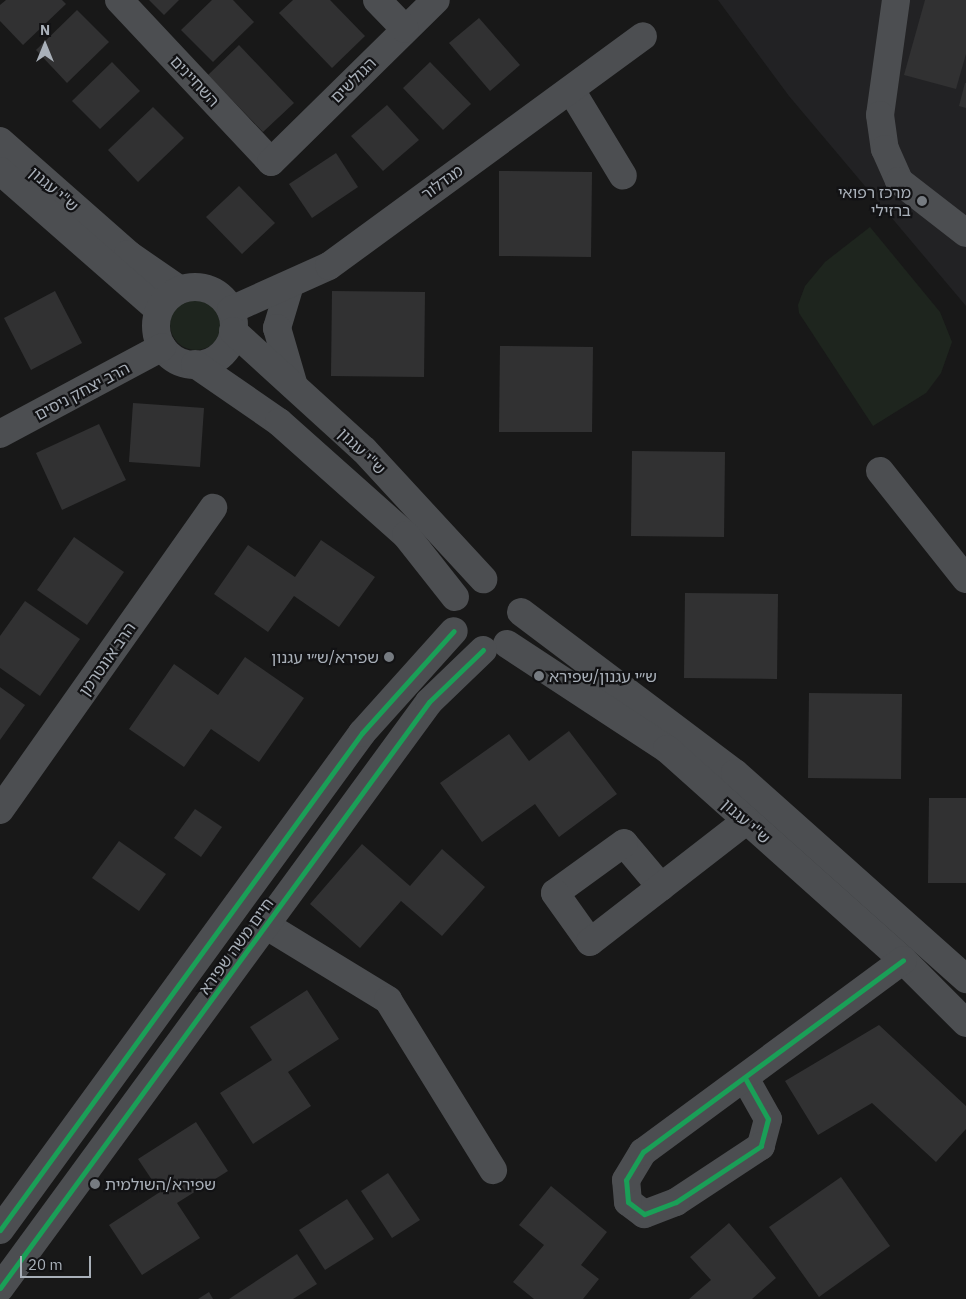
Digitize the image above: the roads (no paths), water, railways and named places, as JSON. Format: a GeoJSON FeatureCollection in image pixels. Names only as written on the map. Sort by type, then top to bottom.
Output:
{"type":"FeatureCollection","features":[{"type":"Feature","properties":{"kind":"street","name":"השחיינים"},"geometry":{"type":"LineString","coordinates":[[119,0],[271,162]]}},
{"type":"Feature","properties":{"kind":"street"},"geometry":{"type":"LineString","coordinates":[[377,0],[405,29]]}},
{"type":"Feature","properties":{"kind":"street","name":"הגולשים"},"geometry":{"type":"LineString","coordinates":[[271,162],[436,0]]}},
{"type":"Feature","properties":{"kind":"street"},"geometry":{"type":"LineString","coordinates":[[896,0],[880,115],[885,149],[899,181],[966,233]]}},
{"type":"Feature","properties":{"kind":"street","name":"מגדלור"},"geometry":{"type":"LineString","coordinates":[[232,321],[329,266],[643,36]]}},
{"type":"Feature","properties":{"kind":"street"},"geometry":{"type":"LineString","coordinates":[[571,90],[623,176]]}},
{"type":"Feature","properties":{"kind":"street","name":"ש\"י עגנון"},"geometry":{"type":"LineString","coordinates":[[0,142],[128,254],[180,290]]}},
{"type":"Feature","properties":{"kind":"street","name":"ש\"י עגנון"},"geometry":{"type":"LineString","coordinates":[[0,171],[159,310]]}},
{"type":"Feature","properties":{"kind":"street"},"geometry":{"type":"LineString","coordinates":[[203,288],[215,292],[232,321],[224,351],[195,364],[171,357],[162,347],[156,329],[159,310],[180,290],[203,288]]}},
{"type":"Feature","properties":{"kind":"street"},"geometry":{"type":"LineString","coordinates":[[289,288],[277,328],[295,390]]}},
{"type":"Feature","properties":{"kind":"street","name":"ש\"י עגנון"},"geometry":{"type":"LineString","coordinates":[[232,321],[295,390],[364,450],[483,580]]}},
{"type":"Feature","properties":{"kind":"street","name":"הרב יצחק ניסים"},"geometry":{"type":"LineString","coordinates":[[0,434],[162,347]]}},
{"type":"Feature","properties":{"kind":"street","name":"ש\"י עגנון"},"geometry":{"type":"LineString","coordinates":[[195,364],[272,417],[308,447],[406,535],[456,597]]}},
{"type":"Feature","properties":{"kind":"street"},"geometry":{"type":"LineString","coordinates":[[880,471],[966,579]]}},
{"type":"Feature","properties":{"kind":"street","name":"הרב אונטרמן"},"geometry":{"type":"LineString","coordinates":[[0,810],[214,508]]}},
{"type":"Feature","properties":{"kind":"street"},"geometry":{"type":"LineString","coordinates":[[483,580],[513,592],[521,612],[516,635],[495,647],[472,648],[454,631],[450,619],[456,597],[462,588],[483,580]]}},
{"type":"Feature","properties":{"kind":"street","name":"ש\"י עגנון"},"geometry":{"type":"LineString","coordinates":[[521,612],[735,773],[966,979]]}},
{"type":"Feature","properties":{"kind":"street","name":"חיים משה שפירא"},"geometry":{"type":"LineString","coordinates":[[0,1230],[362,733],[454,631]]}},
{"type":"Feature","properties":{"kind":"street","name":"ש\"י עגנון"},"geometry":{"type":"LineString","coordinates":[[495,647],[667,749],[903,960],[966,1023]]}},
{"type":"Feature","properties":{"kind":"street","name":"חיים משה שפירא"},"geometry":{"type":"LineString","coordinates":[[0,1288],[267,926],[429,702],[495,647]]}},
{"type":"Feature","properties":{"kind":"street"},"geometry":{"type":"LineString","coordinates":[[661,888],[746,821]]}},
{"type":"Feature","properties":{"kind":"street"},"geometry":{"type":"LineString","coordinates":[[267,926],[388,1000],[493,1170]]}},
{"type":"Feature","properties":{"kind":"street"},"geometry":{"type":"LineString","coordinates":[[745,1078],[768,1119],[761,1146],[676,1202],[644,1214],[628,1202],[626,1180],[643,1152],[903,960]]}},
{"type":"Feature","properties":{"kind":"street"},"geometry":{"type":"LineString","coordinates":[[0,1288],[4,1299]]}},
{"type":"Feature","properties":{"kind":"place","name":"מרכז רפואי ברזילי"},"geometry":{"type":"Point","coordinates":[922,201]}},
{"type":"Feature","properties":{"kind":"place","name":"שפירא/ש״י עגנון"},"geometry":{"type":"Point","coordinates":[389,657]}},
{"type":"Feature","properties":{"kind":"place","name":"ש״י עגנון/שפירא"},"geometry":{"type":"Point","coordinates":[539,676]}},
{"type":"Feature","properties":{"kind":"place","name":"שפירא/השולמית"},"geometry":{"type":"Point","coordinates":[95,1184]}}]}
